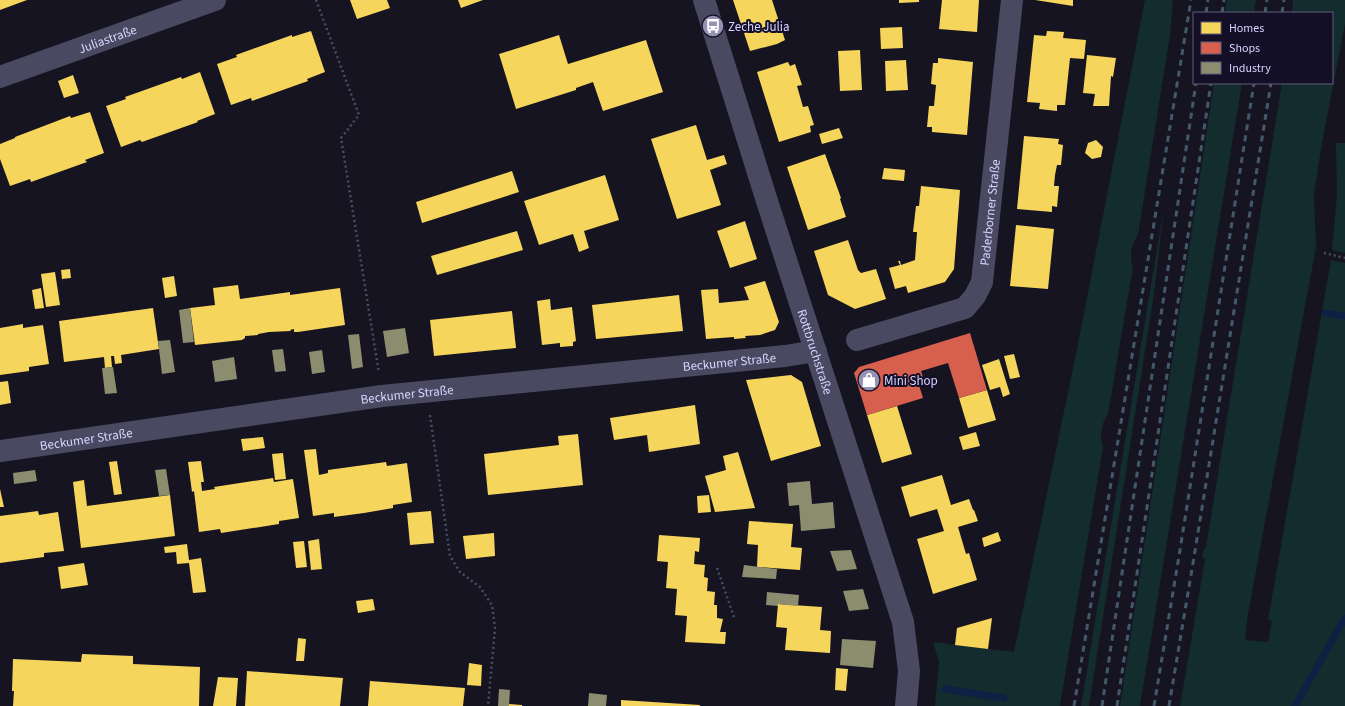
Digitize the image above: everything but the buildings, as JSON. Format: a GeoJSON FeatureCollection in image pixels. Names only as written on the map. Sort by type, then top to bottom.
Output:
{"type":"FeatureCollection","features":[{"type":"Feature","properties":{"kind":"street","name":"Juliastraße"},"geometry":{"type":"LineString","coordinates":[[0,77],[215,0]]}},
{"type":"Feature","properties":{"kind":"street","name":"Rottbruchstraße"},"geometry":{"type":"LineString","coordinates":[[704,0],[766,198],[903,622],[909,671],[906,706]]}},
{"type":"Feature","properties":{"kind":"street","name":"Paderborner Straße"},"geometry":{"type":"LineString","coordinates":[[857,340],[965,308],[975,296],[982,282],[1012,0]]}},
{"type":"Feature","properties":{"kind":"street","name":"Beckumer Straße"},"geometry":{"type":"LineString","coordinates":[[0,451],[426,391],[785,356],[816,351]]}},
{"type":"Feature","properties":{"kind":"path"},"geometry":{"type":"LineString","coordinates":[[316,0],[359,115],[341,138],[376,360]]}},
{"type":"Feature","properties":{"kind":"path"},"geometry":{"type":"LineString","coordinates":[[1324,253],[1345,258]]}},
{"type":"Feature","properties":{"kind":"path"},"geometry":{"type":"LineString","coordinates":[[426,391],[450,556],[460,572],[480,587],[492,605],[494,628],[488,706]]}},
{"type":"Feature","properties":{"kind":"path"},"geometry":{"type":"LineString","coordinates":[[717,568],[734,617]]}},
{"type":"Feature","properties":{"kind":"green space"},"geometry":{"type":"Polygon","coordinates":[[[1145,0],[1173,0],[1170,35],[1138,235],[1131,250],[1133,267],[1108,414],[1101,430],[1103,447],[1060,706],[935,706],[939,662],[933,642],[1014,652],[1076,354],[1145,0]]]}},
{"type":"Feature","properties":{"kind":"green space"},"geometry":{"type":"Polygon","coordinates":[[[1227,0],[1256,0],[1254,12],[1225,12],[1227,0]]]}},
{"type":"Feature","properties":{"kind":"green space"},"geometry":{"type":"Polygon","coordinates":[[[1293,0],[1345,0],[1345,24],[1322,143],[1314,194],[1316,247],[1248,614],[1245,640],[1268,642],[1272,621],[1268,620],[1331,260],[1345,263],[1345,706],[1180,706],[1205,559],[1202,556],[1206,547],[1282,84],[1333,84],[1333,12],[1292,12],[1293,0]]]}},
{"type":"Feature","properties":{"kind":"green space"},"geometry":{"type":"Polygon","coordinates":[[[1214,84],[1242,84],[1140,706],[1120,706],[1214,84]]]}},
{"type":"Feature","properties":{"kind":"green space"},"geometry":{"type":"Polygon","coordinates":[[[1336,143],[1345,143],[1345,253],[1332,250],[1337,195],[1336,143]]]}},
{"type":"Feature","properties":{"kind":"green space"},"geometry":{"type":"Polygon","coordinates":[[[1164,207],[1154,294],[1089,706],[1081,706],[1164,207]]]}},
{"type":"Feature","properties":{"kind":"waterway"},"geometry":{"type":"LineString","coordinates":[[1325,313],[1345,316]]}},
{"type":"Feature","properties":{"kind":"waterway"},"geometry":{"type":"LineString","coordinates":[[1295,706],[1345,618]]}},
{"type":"Feature","properties":{"kind":"waterway"},"geometry":{"type":"LineString","coordinates":[[945,689],[1004,698]]}},
{"type":"Feature","properties":{"kind":"railway"},"geometry":{"type":"LineString","coordinates":[[1074,706],[1191,0]]}},
{"type":"Feature","properties":{"kind":"railway"},"geometry":{"type":"LineString","coordinates":[[1206,12],[1208,0]]}},
{"type":"Feature","properties":{"kind":"railway"},"geometry":{"type":"LineString","coordinates":[[1222,12],[1224,0]]}},
{"type":"Feature","properties":{"kind":"railway"},"geometry":{"type":"LineString","coordinates":[[1265,12],[1267,0]]}},
{"type":"Feature","properties":{"kind":"railway"},"geometry":{"type":"LineString","coordinates":[[1282,12],[1284,0]]}},
{"type":"Feature","properties":{"kind":"railway"},"geometry":{"type":"LineString","coordinates":[[1102,706],[1196,84]]}},
{"type":"Feature","properties":{"kind":"railway"},"geometry":{"type":"LineString","coordinates":[[1117,706],[1211,84]]}},
{"type":"Feature","properties":{"kind":"railway"},"geometry":{"type":"LineString","coordinates":[[1154,706],[1254,84]]}},
{"type":"Feature","properties":{"kind":"railway"},"geometry":{"type":"LineString","coordinates":[[1169,706],[1271,84]]}},
{"type":"Feature","properties":{"kind":"place","name":"Zeche Julia"},"geometry":{"type":"Point","coordinates":[713,26]}},
{"type":"Feature","properties":{"kind":"place","name":"Mini Shop"},"geometry":{"type":"Point","coordinates":[869,380]}}]}
